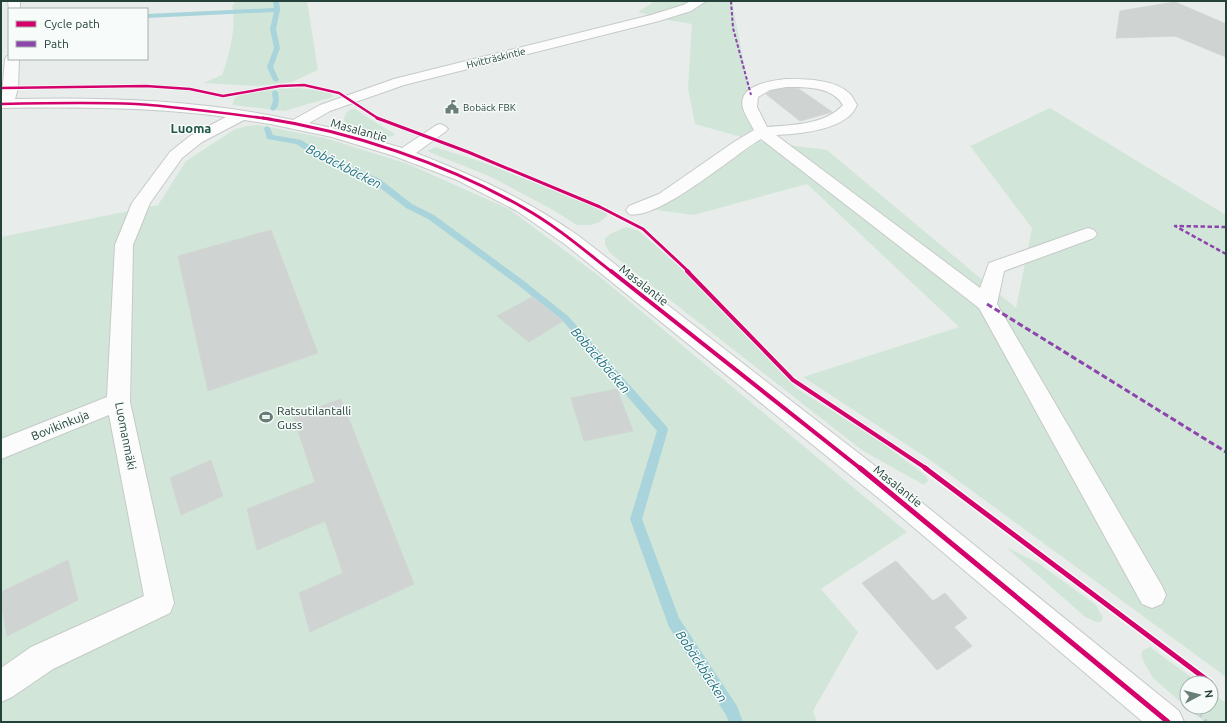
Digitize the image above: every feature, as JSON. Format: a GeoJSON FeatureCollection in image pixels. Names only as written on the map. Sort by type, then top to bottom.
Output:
{"type":"FeatureCollection","features":[{"type":"Feature","properties":{"kind":"street","name":"Hvitträskintie"},"geometry":{"type":"LineString","coordinates":[[295,124],[325,108],[399,82],[655,18],[687,8],[700,1]]}},
{"type":"Feature","properties":{"kind":"street"},"geometry":{"type":"LineString","coordinates":[[4,104],[11,88],[12,60]]}},
{"type":"Feature","properties":{"kind":"street"},"geometry":{"type":"LineString","coordinates":[[635,210],[665,198],[740,145],[762,132],[797,129],[828,122],[843,114],[850,105],[848,98],[839,92],[821,86],[802,82],[783,83],[764,87],[751,95],[750,107],[762,132],[987,304],[1152,594]]}},
{"type":"Feature","properties":{"kind":"street","name":"Masalantie"},"geometry":{"type":"LineString","coordinates":[[4,104],[95,102],[159,105],[218,111],[295,124],[384,147],[452,171],[523,207],[573,241],[901,501],[1168,722]]}},
{"type":"Feature","properties":{"kind":"street","name":"Luomanmäki"},"geometry":{"type":"LineString","coordinates":[[1,686],[42,658],[160,604],[118,402],[124,245],[142,203],[176,155],[196,139],[242,115]]}},
{"type":"Feature","properties":{"kind":"street"},"geometry":{"type":"LineString","coordinates":[[404,154],[440,129]]}},
{"type":"Feature","properties":{"kind":"street"},"geometry":{"type":"LineString","coordinates":[[987,304],[991,282],[996,267],[1088,234]]}},
{"type":"Feature","properties":{"kind":"street","name":"Bovikinkuja"},"geometry":{"type":"LineString","coordinates":[[1,448],[118,402]]}},
{"type":"Feature","properties":{"kind":"green space"},"geometry":{"type":"Polygon","coordinates":[[[236,1],[307,1],[318,70],[292,82],[257,86],[203,83],[222,75],[230,50],[234,22],[232,6],[236,1]]]}},
{"type":"Feature","properties":{"kind":"green space"},"geometry":{"type":"Polygon","coordinates":[[[655,1],[732,1],[759,141],[827,150],[1016,308],[1032,228],[970,146],[1050,108],[1226,215],[1226,677],[930,460],[803,377],[959,327],[807,184],[694,215],[656,210],[759,142],[695,124],[688,88],[692,24],[668,20],[638,12],[655,1]]]}},
{"type":"Feature","properties":{"kind":"green space"},"geometry":{"type":"Polygon","coordinates":[[[297,88],[332,94],[333,97],[284,111],[233,105],[235,98],[249,93],[266,90],[297,88]]]}},
{"type":"Feature","properties":{"kind":"green space"},"geometry":{"type":"Polygon","coordinates":[[[355,109],[395,134],[393,136],[382,138],[351,128],[344,121],[345,116],[346,112],[355,109]]]}},
{"type":"Feature","properties":{"kind":"green space"},"geometry":{"type":"Polygon","coordinates":[[[259,125],[325,138],[408,164],[509,209],[599,276],[907,532],[821,589],[858,632],[813,711],[817,722],[1,722],[1,237],[158,205],[186,161],[235,129],[259,125]]]}},
{"type":"Feature","properties":{"kind":"green space"},"geometry":{"type":"Polygon","coordinates":[[[435,147],[482,162],[599,208],[607,213],[607,216],[600,222],[591,225],[577,225],[553,210],[491,177],[427,151],[435,147]]]}},
{"type":"Feature","properties":{"kind":"green space"},"geometry":{"type":"Polygon","coordinates":[[[626,227],[639,231],[692,278],[796,388],[880,441],[926,476],[928,481],[924,485],[863,451],[610,253],[605,245],[605,238],[626,227]]]}},
{"type":"Feature","properties":{"kind":"green space"},"geometry":{"type":"Polygon","coordinates":[[[1006,547],[1038,563],[1096,605],[1103,618],[1101,622],[1096,622],[1085,617],[1006,547]]]}},
{"type":"Feature","properties":{"kind":"green space"},"geometry":{"type":"Polygon","coordinates":[[[1150,647],[1188,675],[1179,675],[1179,701],[1153,678],[1141,655],[1143,650],[1150,647]]]}},
{"type":"Feature","properties":{"kind":"green space"},"geometry":{"type":"Polygon","coordinates":[[[1219,698],[1226,703],[1226,722],[1205,722],[1196,715],[1219,715],[1219,698]]]}},
{"type":"Feature","properties":{"kind":"building"},"geometry":{"type":"Polygon","coordinates":[[[1175,2],[1226,24],[1226,57],[1175,36],[1116,38],[1120,11],[1175,2]]]}},
{"type":"Feature","properties":{"kind":"building"},"geometry":{"type":"Polygon","coordinates":[[[786,88],[799,89],[832,112],[800,121],[766,94],[771,91],[786,88]]]}},
{"type":"Feature","properties":{"kind":"building"},"geometry":{"type":"Polygon","coordinates":[[[271,230],[318,353],[208,391],[178,256],[271,230]]]}},
{"type":"Feature","properties":{"kind":"building"},"geometry":{"type":"Polygon","coordinates":[[[532,297],[563,321],[529,342],[497,316],[532,297]]]}},
{"type":"Feature","properties":{"kind":"building"},"geometry":{"type":"Polygon","coordinates":[[[617,389],[633,431],[584,441],[571,398],[617,389]]]}},
{"type":"Feature","properties":{"kind":"building"},"geometry":{"type":"Polygon","coordinates":[[[341,399],[414,584],[310,632],[299,593],[343,573],[325,521],[257,550],[247,509],[315,482],[293,416],[341,399]]]}},
{"type":"Feature","properties":{"kind":"building"},"geometry":{"type":"Polygon","coordinates":[[[211,460],[223,496],[181,515],[170,478],[211,460]]]}},
{"type":"Feature","properties":{"kind":"building"},"geometry":{"type":"Polygon","coordinates":[[[68,560],[78,600],[7,636],[1,602],[1,592],[68,560]]]}},
{"type":"Feature","properties":{"kind":"building"},"geometry":{"type":"Polygon","coordinates":[[[896,561],[933,601],[945,593],[967,618],[954,627],[972,646],[937,670],[862,583],[896,561]]]}},
{"type":"Feature","properties":{"kind":"waterway"},"geometry":{"type":"LineString","coordinates":[[276,1],[277,10]]}},
{"type":"Feature","properties":{"kind":"waterway"},"geometry":{"type":"LineString","coordinates":[[148,16],[277,10]]}},
{"type":"Feature","properties":{"kind":"waterway"},"geometry":{"type":"LineString","coordinates":[[276,80],[270,67],[277,48],[273,29],[277,10]]}},
{"type":"Feature","properties":{"kind":"waterway"},"geometry":{"type":"LineString","coordinates":[[273,109],[276,101],[275,92]]}},
{"type":"Feature","properties":{"kind":"waterway","name":"Bobäckbäcken"},"geometry":{"type":"LineString","coordinates":[[267,128],[270,137],[298,142],[330,161],[377,181],[409,206],[431,217],[521,283],[565,318],[663,430],[636,519],[674,622],[732,711],[736,722]]}},
{"type":"Feature","properties":{"kind":"marked path"},"geometry":{"type":"LineString","coordinates":[[731,1],[733,28],[751,95]]}},
{"type":"Feature","properties":{"kind":"marked path"},"geometry":{"type":"LineString","coordinates":[[1226,227],[1175,226],[1226,254]]}},
{"type":"Feature","properties":{"kind":"marked path"},"geometry":{"type":"LineString","coordinates":[[987,304],[1226,452]]}},
{"type":"Feature","properties":{"kind":"cycle path"},"geometry":{"type":"LineString","coordinates":[[1,88],[146,86],[190,89],[223,96],[280,86],[304,85],[339,93],[380,120],[468,152],[600,207],[643,229],[701,284],[793,380],[935,475],[1200,675]]}},
{"type":"Feature","properties":{"kind":"cycle path"},"geometry":{"type":"LineString","coordinates":[[1,104],[68,102],[135,104],[203,110],[270,119],[335,133],[400,152],[463,177],[523,207],[573,241],[901,501],[1168,722]]}},
{"type":"Feature","properties":{"kind":"place","name":"Bobäck FBK"},"geometry":{"type":"Point","coordinates":[452,107]}},
{"type":"Feature","properties":{"kind":"place","name":"Ratsutilantalli Guss"},"geometry":{"type":"Point","coordinates":[266,417]}},
{"type":"Feature","properties":{"kind":"district","name":"Luoma"},"geometry":{"type":"Point","coordinates":[191,128]}}]}
